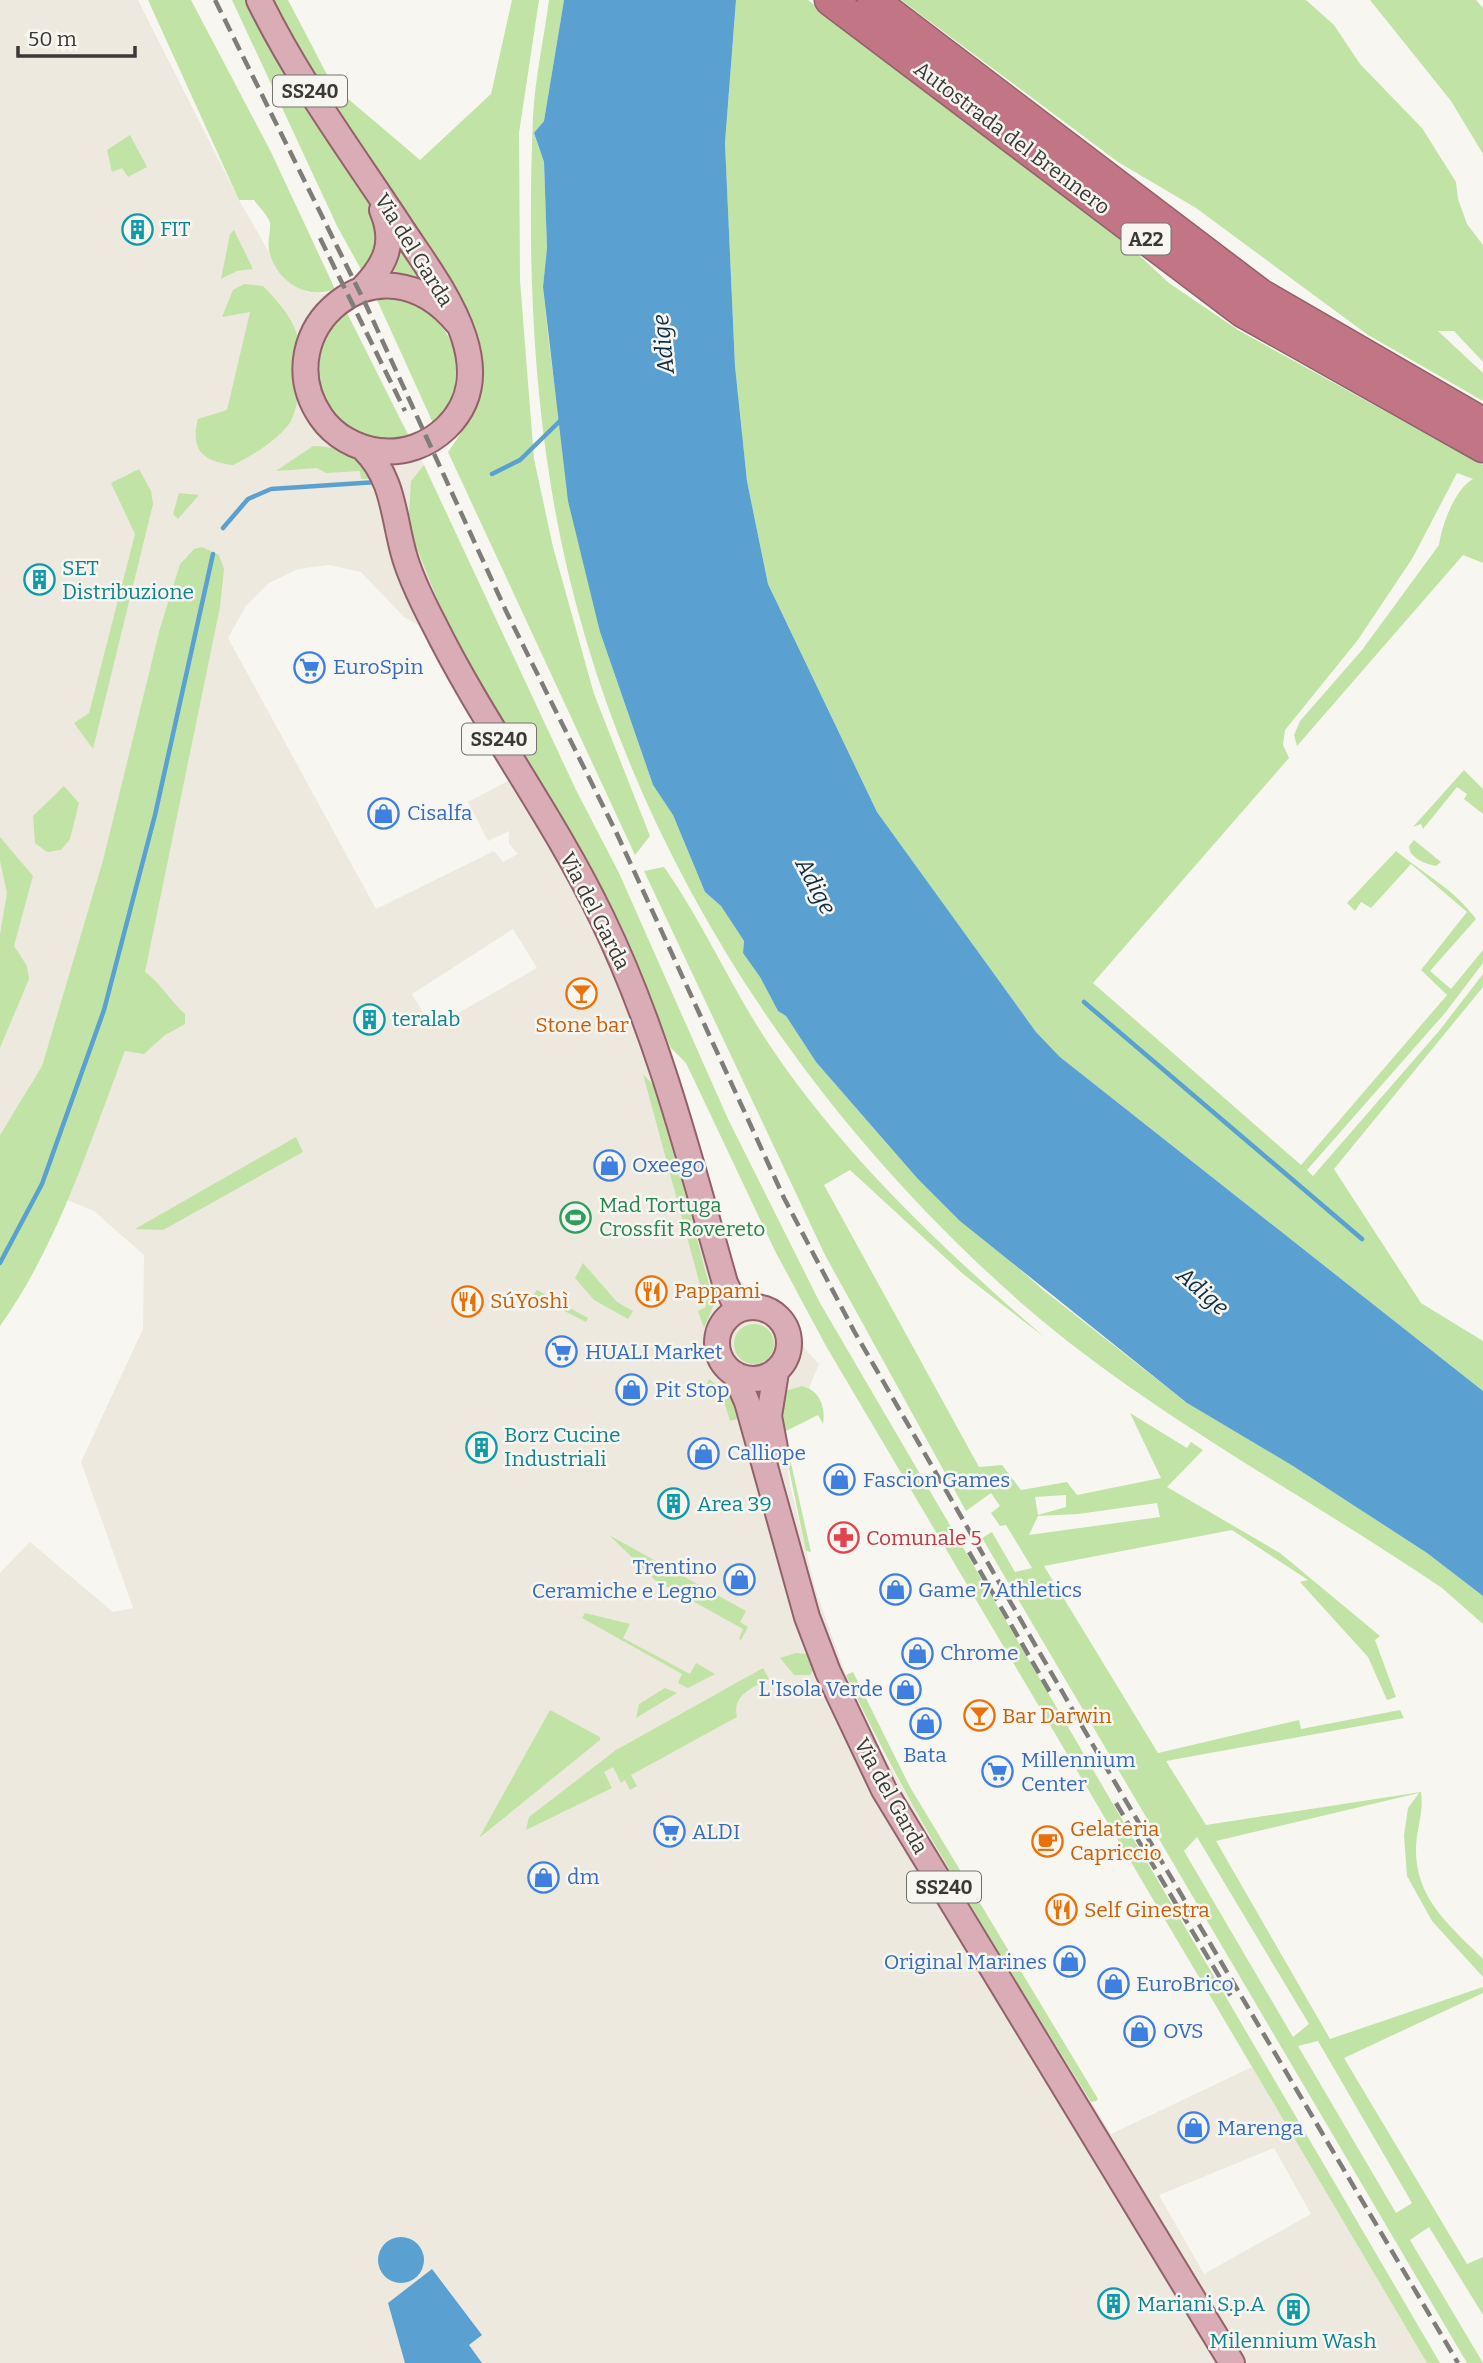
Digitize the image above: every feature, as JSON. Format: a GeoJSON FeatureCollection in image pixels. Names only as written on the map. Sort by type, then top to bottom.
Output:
{"type":"FeatureCollection","features":[{"type":"Feature","properties":{"kind":"highway","name":"Autostrada del Brennero"},"geometry":{"type":"LineString","coordinates":[[830,0],[1242,312],[1483,447]]}},
{"type":"Feature","properties":{"kind":"highway","name":"Autostrada del Brennero"},"geometry":{"type":"LineString","coordinates":[[873,0],[1260,293],[1483,423]]}},
{"type":"Feature","properties":{"kind":"main road","name":"Via del Garda"},"geometry":{"type":"LineString","coordinates":[[259,0],[315,101],[428,269],[458,324],[470,357],[468,393],[450,424],[421,445],[396,452],[365,449],[341,438],[326,424],[308,389],[305,368],[308,346],[321,322],[341,300],[362,289],[382,284],[422,292],[444,307],[458,324]]}},
{"type":"Feature","properties":{"kind":"main road","name":"Via del Garda"},"geometry":{"type":"LineString","coordinates":[[362,289],[385,261],[390,239],[388,224],[368,177]]}},
{"type":"Feature","properties":{"kind":"main road","name":"Via del Garda"},"geometry":{"type":"LineString","coordinates":[[400,535],[402,474],[421,445]]}},
{"type":"Feature","properties":{"kind":"main road","name":"Via del Garda"},"geometry":{"type":"LineString","coordinates":[[365,449],[385,477],[409,569],[436,629],[570,857],[613,941],[653,1042],[725,1283],[737,1310]]}},
{"type":"Feature","properties":{"kind":"main road","name":"Via del Garda"},"geometry":{"type":"LineString","coordinates":[[748,1307],[771,1311],[786,1327],[789,1349],[776,1372],[769,1406],[770,1426],[802,1559],[836,1661],[868,1736],[1008,1978],[1180,2259],[1233,2363],[878,1777],[828,1672],[807,1617],[747,1402],[734,1374],[721,1360],[717,1342],[722,1324],[737,1310],[748,1307]]}},
{"type":"Feature","properties":{"kind":"main road"},"geometry":{"type":"LineString","coordinates":[[734,1374],[755,1379],[776,1372]]}},
{"type":"Feature","properties":{"kind":"shaded area"},"geometry":{"type":"Polygon","coordinates":[[[0,0],[138,0],[239,200],[281,273],[288,281],[307,292],[323,294],[335,289],[424,465],[409,515],[415,544],[440,606],[591,874],[671,1048],[682,1100],[733,1274],[753,1292],[775,1298],[789,1307],[798,1323],[805,1349],[819,1364],[809,1388],[802,1386],[785,1391],[777,1400],[790,1485],[816,1591],[845,1673],[881,1750],[969,1904],[1111,2134],[1252,2067],[1427,2363],[0,2363],[0,1573],[30,1542],[113,1612],[133,1608],[81,1462],[143,1329],[144,1255],[94,1211],[67,1200],[125,1051],[153,929],[187,555],[180,564],[160,628],[103,860],[42,1066],[0,1135],[0,0]],[[329,565],[298,569],[269,583],[246,606],[228,638],[376,909],[494,851],[503,862],[518,854],[509,844],[509,831],[488,841],[468,802],[515,777],[420,626],[404,617],[361,572],[329,565]],[[513,929],[412,994],[432,1028],[537,968],[513,929]],[[1274,2148],[1159,2195],[1204,2274],[1311,2214],[1274,2148]]]}},
{"type":"Feature","properties":{"kind":"green space"},"geometry":{"type":"Polygon","coordinates":[[[148,0],[191,0],[271,152],[335,289],[324,292],[303,290],[285,279],[272,261],[268,243],[269,220],[254,200],[239,200],[148,0]]]}},
{"type":"Feature","properties":{"kind":"green space"},"geometry":{"type":"Polygon","coordinates":[[[232,0],[250,0],[298,94],[374,211],[384,238],[363,273],[337,226],[232,0]]]}},
{"type":"Feature","properties":{"kind":"green space"},"geometry":{"type":"Polygon","coordinates":[[[271,0],[288,0],[333,86],[420,160],[491,94],[512,0],[539,0],[519,133],[520,280],[534,459],[553,547],[594,694],[650,836],[635,855],[448,452],[463,430],[480,392],[483,365],[476,340],[340,123],[271,0]]]}},
{"type":"Feature","properties":{"kind":"green space"},"geometry":{"type":"Polygon","coordinates":[[[549,0],[564,0],[544,121],[534,134],[544,162],[547,248],[543,287],[560,426],[600,632],[653,785],[673,815],[705,892],[721,906],[744,941],[743,953],[760,977],[778,1011],[786,1016],[816,1062],[917,1178],[1042,1289],[1187,1403],[1293,1466],[1427,1553],[1483,1596],[1483,1624],[1442,1588],[1124,1383],[1026,1307],[938,1224],[856,1133],[781,1037],[715,935],[658,827],[611,716],[575,600],[550,480],[535,344],[531,208],[534,102],[549,0]]]}},
{"type":"Feature","properties":{"kind":"green space"},"geometry":{"type":"Polygon","coordinates":[[[736,0],[808,0],[1115,233],[1169,283],[1238,330],[1483,465],[1483,563],[1463,555],[1297,746],[1294,735],[1300,721],[1362,650],[1439,545],[1450,508],[1466,484],[1473,479],[1457,473],[1412,559],[1357,641],[1285,730],[1283,745],[1289,758],[1093,983],[1301,1165],[1447,995],[1421,970],[1467,912],[1411,864],[1371,908],[1361,902],[1355,911],[1347,903],[1396,851],[1448,890],[1467,908],[1476,919],[1430,971],[1451,989],[1483,950],[1483,963],[1445,1013],[1307,1170],[1313,1176],[1439,1031],[1483,974],[1483,987],[1334,1169],[1421,1303],[1483,1341],[1483,1391],[1060,1057],[1036,1032],[877,812],[768,584],[747,481],[735,366],[725,143],[736,0]]]}},
{"type":"Feature","properties":{"kind":"green space"},"geometry":{"type":"Polygon","coordinates":[[[901,0],[1306,0],[1334,25],[1360,64],[1422,128],[1456,182],[1458,199],[1467,224],[1483,245],[1483,362],[1454,331],[1438,331],[1483,373],[1483,401],[1368,335],[1196,208],[1118,162],[901,0]]]}},
{"type":"Feature","properties":{"kind":"green space"},"geometry":{"type":"Polygon","coordinates":[[[1370,0],[1476,0],[1483,8],[1483,154],[1451,101],[1370,0]]]}},
{"type":"Feature","properties":{"kind":"green space"},"geometry":{"type":"Polygon","coordinates":[[[130,135],[147,167],[128,177],[122,168],[112,172],[107,150],[130,135]]]}},
{"type":"Feature","properties":{"kind":"green space"},"geometry":{"type":"Polygon","coordinates":[[[234,230],[253,269],[237,271],[221,279],[230,234],[234,230]]]}},
{"type":"Feature","properties":{"kind":"green space"},"geometry":{"type":"Polygon","coordinates":[[[400,238],[426,284],[411,278],[385,275],[400,238]]]}},
{"type":"Feature","properties":{"kind":"green space"},"geometry":{"type":"Polygon","coordinates":[[[244,284],[263,286],[289,318],[298,338],[300,377],[297,404],[289,424],[263,448],[233,465],[206,457],[197,446],[196,429],[198,419],[227,410],[250,312],[222,317],[233,290],[244,284]]]}},
{"type":"Feature","properties":{"kind":"green space"},"geometry":{"type":"Polygon","coordinates":[[[377,300],[401,301],[422,309],[439,323],[450,341],[456,361],[456,383],[448,404],[433,423],[377,300]]]}},
{"type":"Feature","properties":{"kind":"green space"},"geometry":{"type":"Polygon","coordinates":[[[347,313],[409,437],[381,438],[357,431],[337,416],[324,398],[317,376],[318,353],[328,332],[347,313]]]}},
{"type":"Feature","properties":{"kind":"green space"},"geometry":{"type":"Polygon","coordinates":[[[313,446],[333,448],[349,455],[378,479],[361,479],[360,471],[326,473],[317,468],[276,471],[313,446]]]}},
{"type":"Feature","properties":{"kind":"green space"},"geometry":{"type":"Polygon","coordinates":[[[424,465],[576,790],[619,873],[728,1119],[820,1303],[1440,2363],[1427,2363],[826,1346],[775,1251],[686,1063],[671,1048],[591,874],[512,743],[440,606],[415,544],[409,515],[411,481],[424,465]]]}},
{"type":"Feature","properties":{"kind":"green space"},"geometry":{"type":"Polygon","coordinates":[[[139,469],[151,491],[153,504],[93,749],[74,723],[89,713],[135,534],[111,483],[139,469]]]}},
{"type":"Feature","properties":{"kind":"green space"},"geometry":{"type":"Polygon","coordinates":[[[179,493],[199,495],[178,519],[173,514],[179,493]]]}},
{"type":"Feature","properties":{"kind":"green space"},"geometry":{"type":"Polygon","coordinates":[[[202,547],[219,555],[224,569],[220,607],[145,972],[185,1014],[185,1024],[165,1035],[144,1054],[125,1051],[56,1228],[21,1295],[0,1326],[0,1135],[42,1066],[103,860],[160,628],[180,564],[194,549],[202,547]]]}},
{"type":"Feature","properties":{"kind":"green space"},"geometry":{"type":"Polygon","coordinates":[[[1464,770],[1483,789],[1483,814],[1464,799],[1467,794],[1457,787],[1423,829],[1421,824],[1413,827],[1464,770]]]}},
{"type":"Feature","properties":{"kind":"green space"},"geometry":{"type":"Polygon","coordinates":[[[64,786],[79,803],[70,839],[61,850],[47,852],[35,843],[33,816],[64,786]]]}},
{"type":"Feature","properties":{"kind":"green space"},"geometry":{"type":"Polygon","coordinates":[[[0,837],[33,876],[14,946],[27,966],[29,979],[0,1048],[0,934],[7,893],[0,861],[0,837]]]}},
{"type":"Feature","properties":{"kind":"green space"},"geometry":{"type":"Polygon","coordinates":[[[1414,840],[1441,862],[1436,866],[1415,857],[1409,846],[1414,840]]]}},
{"type":"Feature","properties":{"kind":"green space"},"geometry":{"type":"Polygon","coordinates":[[[664,867],[691,908],[763,1035],[792,1078],[858,1158],[967,1268],[1044,1337],[963,1274],[850,1170],[824,1185],[979,1467],[1002,1465],[1021,1490],[1067,1482],[1077,1495],[1161,1478],[1130,1413],[1187,1448],[1191,1442],[1203,1450],[1167,1487],[1280,1553],[1380,1636],[1375,1640],[1396,1697],[1387,1700],[1368,1657],[1300,1582],[1308,1580],[1232,1530],[1044,1566],[1158,1753],[1299,1720],[1301,1729],[1400,1710],[1404,1718],[1166,1761],[1206,1825],[1421,1792],[1416,1846],[1421,1881],[1436,1910],[1483,1959],[1483,1977],[1432,1921],[1407,1876],[1404,1835],[1408,1808],[1419,1793],[1216,1841],[1330,2039],[1483,1987],[1483,1993],[1344,2058],[1467,2264],[1483,2257],[1483,2315],[1429,2227],[1410,2240],[1483,2363],[1467,2363],[982,1538],[992,1532],[1015,1572],[1032,1568],[1006,1525],[1000,1526],[991,1513],[1000,1506],[991,1493],[966,1511],[825,1255],[644,871],[664,867]],[[1066,1495],[1035,1497],[1038,1515],[1066,1507],[1066,1495]],[[1157,1503],[1078,1514],[1038,1516],[1029,1535],[1160,1517],[1157,1503]],[[1197,1837],[1184,1851],[1293,2037],[1309,2024],[1197,1837]],[[1318,2041],[1298,2046],[1396,2213],[1412,2203],[1318,2041]]]}},
{"type":"Feature","properties":{"kind":"green space"},"geometry":{"type":"Polygon","coordinates":[[[643,1074],[658,1090],[714,1304],[704,1328],[698,1311],[706,1307],[643,1074]]]}},
{"type":"Feature","properties":{"kind":"green space"},"geometry":{"type":"Polygon","coordinates":[[[296,1137],[303,1152],[163,1230],[135,1229],[296,1137]]]}},
{"type":"Feature","properties":{"kind":"green space"},"geometry":{"type":"Polygon","coordinates":[[[583,1263],[617,1302],[633,1311],[628,1319],[594,1300],[575,1278],[583,1263]]]}},
{"type":"Feature","properties":{"kind":"green space"},"geometry":{"type":"Polygon","coordinates":[[[537,1290],[588,1318],[586,1322],[533,1295],[537,1290]]]}},
{"type":"Feature","properties":{"kind":"green space"},"geometry":{"type":"Polygon","coordinates":[[[754,1324],[768,1330],[774,1344],[768,1358],[754,1364],[740,1358],[734,1344],[740,1330],[754,1324]]]}},
{"type":"Feature","properties":{"kind":"green space"},"geometry":{"type":"Polygon","coordinates":[[[709,1379],[731,1396],[737,1419],[730,1421],[725,1405],[705,1388],[709,1379]]]}},
{"type":"Feature","properties":{"kind":"green space"},"geometry":{"type":"Polygon","coordinates":[[[802,1386],[813,1391],[824,1412],[823,1424],[818,1415],[784,1432],[811,1552],[806,1551],[777,1411],[785,1391],[802,1386]]]}},
{"type":"Feature","properties":{"kind":"green space"},"geometry":{"type":"Polygon","coordinates":[[[609,1535],[746,1611],[740,1622],[748,1627],[741,1640],[739,1639],[743,1629],[655,1580],[609,1535]]]}},
{"type":"Feature","properties":{"kind":"green space"},"geometry":{"type":"Polygon","coordinates":[[[585,1613],[630,1624],[623,1638],[690,1674],[696,1663],[715,1674],[688,1688],[678,1683],[682,1674],[582,1618],[585,1613]]]}},
{"type":"Feature","properties":{"kind":"green space"},"geometry":{"type":"Polygon","coordinates":[[[796,1653],[808,1654],[814,1669],[810,1675],[794,1675],[780,1658],[796,1653]]]}},
{"type":"Feature","properties":{"kind":"green space"},"geometry":{"type":"Polygon","coordinates":[[[763,1668],[769,1679],[740,1698],[736,1709],[737,1717],[631,1775],[637,1786],[630,1790],[625,1780],[621,1783],[613,1767],[604,1772],[612,1788],[526,1830],[529,1817],[616,1750],[763,1668]]]}},
{"type":"Feature","properties":{"kind":"green space"},"geometry":{"type":"Polygon","coordinates":[[[853,1672],[910,1787],[1098,2099],[1096,2101],[1091,2102],[932,1839],[846,1675],[853,1672]]]}},
{"type":"Feature","properties":{"kind":"green space"},"geometry":{"type":"Polygon","coordinates":[[[665,1688],[677,1693],[636,1718],[639,1704],[665,1688]]]}},
{"type":"Feature","properties":{"kind":"green space"},"geometry":{"type":"Polygon","coordinates":[[[550,1710],[600,1737],[600,1740],[479,1838],[550,1710]]]}},
{"type":"Feature","properties":{"kind":"water","name":"Adige"},"geometry":{"type":"Polygon","coordinates":[[[564,0],[736,0],[725,143],[735,366],[747,481],[768,584],[877,812],[1036,1032],[1060,1057],[1483,1391],[1483,1596],[1427,1553],[1293,1466],[1187,1403],[960,1221],[917,1178],[816,1062],[786,1016],[778,1011],[760,977],[743,953],[744,941],[721,906],[705,892],[673,815],[653,785],[600,632],[568,501],[543,287],[547,248],[544,162],[534,133],[544,121],[564,0]]]}},
{"type":"Feature","properties":{"kind":"water"},"geometry":{"type":"Polygon","coordinates":[[[401,2237],[417,2244],[424,2260],[417,2276],[401,2283],[385,2276],[378,2260],[385,2244],[401,2237]]]}},
{"type":"Feature","properties":{"kind":"water"},"geometry":{"type":"Polygon","coordinates":[[[432,2269],[482,2335],[469,2345],[482,2363],[405,2363],[388,2303],[432,2269]]]}},
{"type":"Feature","properties":{"kind":"waterway"},"geometry":{"type":"LineString","coordinates":[[492,474],[520,460],[562,419]]}},
{"type":"Feature","properties":{"kind":"waterway"},"geometry":{"type":"LineString","coordinates":[[223,528],[248,499],[271,489],[377,482]]}},
{"type":"Feature","properties":{"kind":"waterway"},"geometry":{"type":"LineString","coordinates":[[0,1263],[42,1184],[104,1010],[155,815],[213,554]]}},
{"type":"Feature","properties":{"kind":"waterway"},"geometry":{"type":"LineString","coordinates":[[1084,1002],[1362,1239]]}},
{"type":"Feature","properties":{"kind":"railway"},"geometry":{"type":"LineString","coordinates":[[215,0],[366,305],[506,611],[617,834],[784,1198],[854,1331],[1097,1752],[1458,2363]]}},
{"type":"Feature","properties":{"kind":"railway"},"geometry":{"type":"LineString","coordinates":[[320,238],[405,411]]}},
{"type":"Feature","properties":{"kind":"railway"},"geometry":{"type":"LineString","coordinates":[[969,1552],[1051,1694]]}},
{"type":"Feature","properties":{"kind":"railway"},"geometry":{"type":"LineString","coordinates":[[1116,1803],[1232,1998]]}},
{"type":"Feature","properties":{"kind":"place","name":"FIT"},"geometry":{"type":"Point","coordinates":[137,229]}},
{"type":"Feature","properties":{"kind":"place","name":"SET Distribuzione"},"geometry":{"type":"Point","coordinates":[39,580]}},
{"type":"Feature","properties":{"kind":"place","name":"EuroSpin"},"geometry":{"type":"Point","coordinates":[310,667]}},
{"type":"Feature","properties":{"kind":"place","name":"Cisalfa"},"geometry":{"type":"Point","coordinates":[384,813]}},
{"type":"Feature","properties":{"kind":"place","name":"Stone bar"},"geometry":{"type":"Point","coordinates":[582,993]}},
{"type":"Feature","properties":{"kind":"place","name":"teralab"},"geometry":{"type":"Point","coordinates":[369,1019]}},
{"type":"Feature","properties":{"kind":"place","name":"Oxeego"},"geometry":{"type":"Point","coordinates":[609,1165]}},
{"type":"Feature","properties":{"kind":"place","name":"Mad Tortuga Crossfit Rovereto"},"geometry":{"type":"Point","coordinates":[576,1217]}},
{"type":"Feature","properties":{"kind":"place","name":"Pappami"},"geometry":{"type":"Point","coordinates":[651,1291]}},
{"type":"Feature","properties":{"kind":"place","name":"SúYoshì"},"geometry":{"type":"Point","coordinates":[467,1301]}},
{"type":"Feature","properties":{"kind":"place","name":"HUALI Market"},"geometry":{"type":"Point","coordinates":[562,1352]}},
{"type":"Feature","properties":{"kind":"place","name":"Pit Stop"},"geometry":{"type":"Point","coordinates":[632,1390]}},
{"type":"Feature","properties":{"kind":"place","name":"Borz Cucine Industriali"},"geometry":{"type":"Point","coordinates":[481,1447]}},
{"type":"Feature","properties":{"kind":"place","name":"Calliope"},"geometry":{"type":"Point","coordinates":[704,1453]}},
{"type":"Feature","properties":{"kind":"place","name":"Fascion Games"},"geometry":{"type":"Point","coordinates":[840,1480]}},
{"type":"Feature","properties":{"kind":"place","name":"Area 39"},"geometry":{"type":"Point","coordinates":[674,1504]}},
{"type":"Feature","properties":{"kind":"place","name":"Comunale 5"},"geometry":{"type":"Point","coordinates":[843,1538]}},
{"type":"Feature","properties":{"kind":"place","name":"Trentino Ceramiche e Legno"},"geometry":{"type":"Point","coordinates":[740,1579]}},
{"type":"Feature","properties":{"kind":"place","name":"Game 7 Athletics"},"geometry":{"type":"Point","coordinates":[895,1590]}},
{"type":"Feature","properties":{"kind":"place","name":"Chrome"},"geometry":{"type":"Point","coordinates":[917,1653]}},
{"type":"Feature","properties":{"kind":"place","name":"L'Isola Verde"},"geometry":{"type":"Point","coordinates":[906,1689]}},
{"type":"Feature","properties":{"kind":"place","name":"Bar Darwin"},"geometry":{"type":"Point","coordinates":[979,1716]}},
{"type":"Feature","properties":{"kind":"place","name":"Bata"},"geometry":{"type":"Point","coordinates":[925,1723]}},
{"type":"Feature","properties":{"kind":"place","name":"Millennium Center"},"geometry":{"type":"Point","coordinates":[998,1772]}},
{"type":"Feature","properties":{"kind":"place","name":"ALDI"},"geometry":{"type":"Point","coordinates":[669,1832]}},
{"type":"Feature","properties":{"kind":"place","name":"Gelateria Capriccio"},"geometry":{"type":"Point","coordinates":[1047,1841]}},
{"type":"Feature","properties":{"kind":"place","name":"dm"},"geometry":{"type":"Point","coordinates":[544,1877]}},
{"type":"Feature","properties":{"kind":"place","name":"Self Ginestra"},"geometry":{"type":"Point","coordinates":[1061,1910]}},
{"type":"Feature","properties":{"kind":"place","name":"Original Marines"},"geometry":{"type":"Point","coordinates":[1070,1962]}},
{"type":"Feature","properties":{"kind":"place","name":"EuroBrico"},"geometry":{"type":"Point","coordinates":[1113,1984]}},
{"type":"Feature","properties":{"kind":"place","name":"OVS"},"geometry":{"type":"Point","coordinates":[1140,2031]}},
{"type":"Feature","properties":{"kind":"place","name":"Marenga"},"geometry":{"type":"Point","coordinates":[1194,2128]}},
{"type":"Feature","properties":{"kind":"place","name":"Mariani S.p.A"},"geometry":{"type":"Point","coordinates":[1114,2304]}},
{"type":"Feature","properties":{"kind":"place","name":"Milennium Wash"},"geometry":{"type":"Point","coordinates":[1293,2309]}}]}
